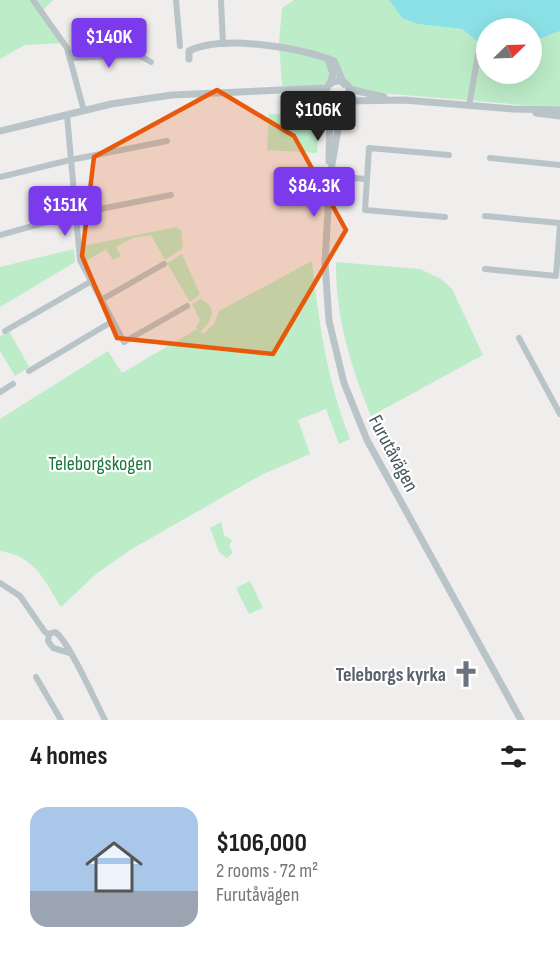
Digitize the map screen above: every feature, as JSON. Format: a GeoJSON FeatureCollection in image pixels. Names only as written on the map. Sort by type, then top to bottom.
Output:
{"type":"FeatureCollection","features":[{"type":"Feature","properties":{"kind":"street"},"geometry":{"type":"LineString","coordinates":[[33,0],[68,48],[84,111]]}},
{"type":"Feature","properties":{"kind":"street"},"geometry":{"type":"LineString","coordinates":[[176,0],[180,46]]}},
{"type":"Feature","properties":{"kind":"street"},"geometry":{"type":"LineString","coordinates":[[221,0],[223,44]]}},
{"type":"Feature","properties":{"kind":"street"},"geometry":{"type":"LineString","coordinates":[[189,59],[189,51],[194,48],[223,44],[290,48],[328,59],[339,66],[347,86]]}},
{"type":"Feature","properties":{"kind":"street"},"geometry":{"type":"LineString","coordinates":[[71,58],[139,55],[151,62]]}},
{"type":"Feature","properties":{"kind":"street","name":"Furutåvägen"},"geometry":{"type":"LineString","coordinates":[[328,59],[333,74],[328,86],[330,176],[325,284],[336,355],[352,406],[367,440],[521,720]]}},
{"type":"Feature","properties":{"kind":"street"},"geometry":{"type":"LineString","coordinates":[[469,106],[476,66]]}},
{"type":"Feature","properties":{"kind":"street"},"geometry":{"type":"LineString","coordinates":[[0,131],[67,114],[172,95],[328,86],[337,82],[404,100],[513,109],[560,110]]}},
{"type":"Feature","properties":{"kind":"street","name":"Furutåvägen"},"geometry":{"type":"LineString","coordinates":[[330,176],[347,86]]}},
{"type":"Feature","properties":{"kind":"street"},"geometry":{"type":"LineString","coordinates":[[257,90],[309,95],[328,102],[345,104],[404,100]]}},
{"type":"Feature","properties":{"kind":"street"},"geometry":{"type":"LineString","coordinates":[[513,109],[560,117]]}},
{"type":"Feature","properties":{"kind":"street"},"geometry":{"type":"LineString","coordinates":[[67,114],[80,260],[124,342],[187,306]]}},
{"type":"Feature","properties":{"kind":"street"},"geometry":{"type":"LineString","coordinates":[[0,177],[70,160],[167,141]]}},
{"type":"Feature","properties":{"kind":"street"},"geometry":{"type":"LineString","coordinates":[[445,217],[365,210],[366,179],[369,148],[449,155]]}},
{"type":"Feature","properties":{"kind":"street"},"geometry":{"type":"LineString","coordinates":[[490,158],[560,165]]}},
{"type":"Feature","properties":{"kind":"street"},"geometry":{"type":"LineString","coordinates":[[330,176],[366,179]]}},
{"type":"Feature","properties":{"kind":"street"},"geometry":{"type":"LineString","coordinates":[[0,235],[75,214],[171,195]]}},
{"type":"Feature","properties":{"kind":"street"},"geometry":{"type":"LineString","coordinates":[[485,216],[560,224],[556,276],[485,269]]}},
{"type":"Feature","properties":{"kind":"street"},"geometry":{"type":"LineString","coordinates":[[101,300],[164,264]]}},
{"type":"Feature","properties":{"kind":"street"},"geometry":{"type":"LineString","coordinates":[[5,331],[90,282]]}},
{"type":"Feature","properties":{"kind":"street"},"geometry":{"type":"LineString","coordinates":[[29,371],[113,321]]}},
{"type":"Feature","properties":{"kind":"street"},"geometry":{"type":"LineString","coordinates":[[519,338],[560,414]]}},
{"type":"Feature","properties":{"kind":"street"},"geometry":{"type":"LineString","coordinates":[[0,392],[13,384]]}},
{"type":"Feature","properties":{"kind":"street"},"geometry":{"type":"LineString","coordinates":[[0,583],[20,596],[45,632],[59,634],[105,720]]}},
{"type":"Feature","properties":{"kind":"street"},"geometry":{"type":"LineString","coordinates":[[50,634],[48,641],[53,648],[70,653]]}},
{"type":"Feature","properties":{"kind":"street"},"geometry":{"type":"LineString","coordinates":[[36,677],[61,720]]}},
{"type":"Feature","properties":{"kind":"highlighted area"},"geometry":{"type":"Polygon","coordinates":[[[217,90],[294,136],[346,230],[273,354],[117,338],[82,256],[94,157],[217,90]]]}},
{"type":"Feature","properties":{"kind":"green space"},"geometry":{"type":"Polygon","coordinates":[[[0,0],[53,0],[41,12],[64,43],[25,45],[0,59],[0,0]]]}},
{"type":"Feature","properties":{"kind":"green space"},"geometry":{"type":"Polygon","coordinates":[[[294,0],[389,0],[402,18],[417,24],[462,29],[476,40],[476,84],[542,84],[542,38],[560,31],[560,108],[379,93],[353,88],[336,79],[319,86],[282,86],[279,42],[282,8],[294,0]]]}},
{"type":"Feature","properties":{"kind":"green space"},"geometry":{"type":"Polygon","coordinates":[[[269,114],[319,116],[317,153],[267,150],[269,114]]]}},
{"type":"Feature","properties":{"kind":"green space"},"geometry":{"type":"Polygon","coordinates":[[[176,227],[181,230],[183,248],[165,260],[151,235],[133,238],[116,247],[121,256],[113,260],[106,249],[88,260],[87,264],[83,262],[81,247],[83,246],[176,227]]]}},
{"type":"Feature","properties":{"kind":"green space"},"geometry":{"type":"Polygon","coordinates":[[[74,249],[75,262],[0,307],[0,267],[74,249]]]}},
{"type":"Feature","properties":{"kind":"green space"},"geometry":{"type":"Polygon","coordinates":[[[182,254],[200,294],[190,302],[167,263],[182,254]]]}},
{"type":"Feature","properties":{"kind":"green space","name":"Teleborgskogen"},"geometry":{"type":"Polygon","coordinates":[[[312,261],[325,352],[335,395],[350,439],[339,444],[326,409],[298,420],[310,454],[261,475],[130,550],[96,574],[61,607],[30,564],[22,558],[0,551],[0,419],[108,351],[122,373],[197,329],[200,320],[192,304],[201,299],[209,306],[212,314],[201,331],[203,334],[214,324],[219,311],[312,261]]]}},
{"type":"Feature","properties":{"kind":"green space"},"geometry":{"type":"Polygon","coordinates":[[[336,262],[420,269],[441,279],[452,289],[483,355],[371,416],[357,379],[341,321],[336,262]]]}},
{"type":"Feature","properties":{"kind":"green space"},"geometry":{"type":"Polygon","coordinates":[[[9,331],[29,367],[15,376],[0,351],[0,336],[9,331]]]}},
{"type":"Feature","properties":{"kind":"green space"},"geometry":{"type":"Polygon","coordinates":[[[221,522],[224,535],[232,540],[229,546],[233,552],[227,558],[219,552],[210,528],[221,522]]]}},
{"type":"Feature","properties":{"kind":"green space"},"geometry":{"type":"Polygon","coordinates":[[[250,581],[263,608],[249,614],[236,588],[250,581]]]}},
{"type":"Feature","properties":{"kind":"water"},"geometry":{"type":"Polygon","coordinates":[[[389,0],[560,0],[560,31],[542,38],[542,18],[476,18],[476,40],[462,29],[417,24],[402,18],[389,0]]]}},
{"type":"Feature","properties":{"kind":"place","name":"Teleborgs kyrka"},"geometry":{"type":"Point","coordinates":[466,674]}}]}
